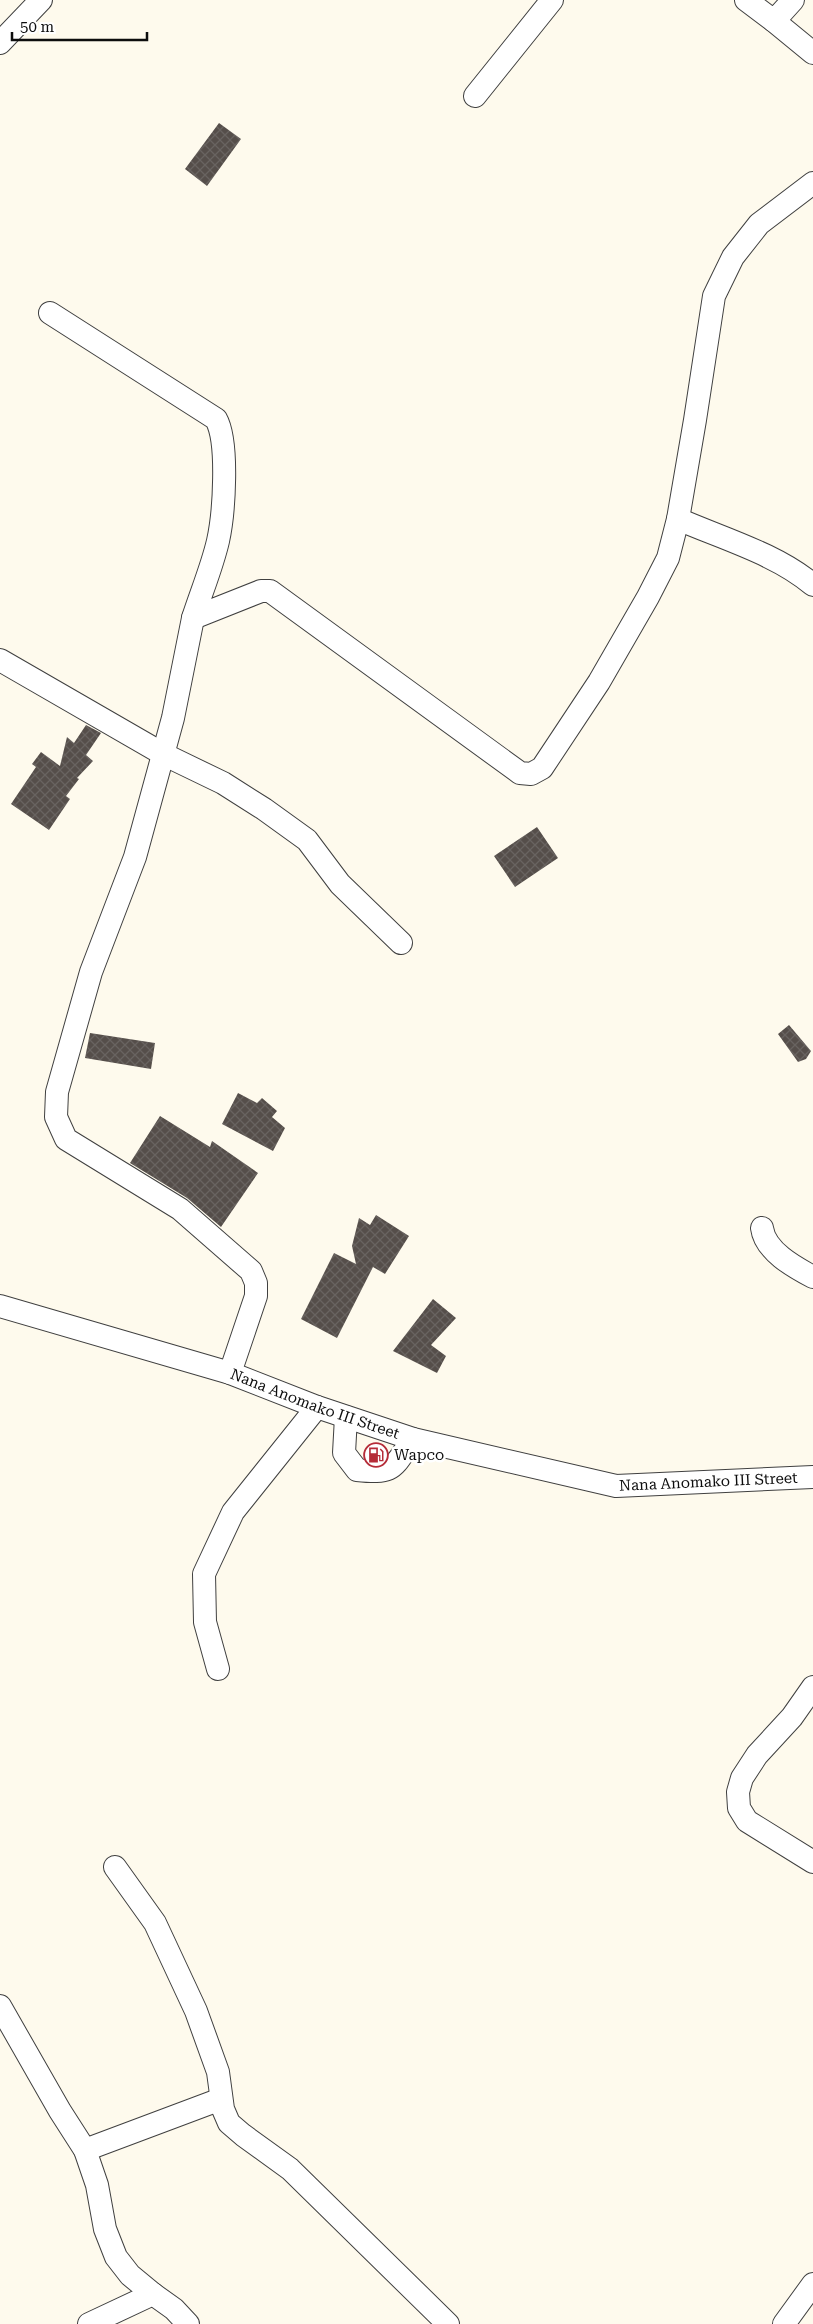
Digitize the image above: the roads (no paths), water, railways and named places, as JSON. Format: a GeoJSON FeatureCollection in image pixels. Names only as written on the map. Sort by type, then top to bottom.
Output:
{"type":"FeatureCollection","features":[{"type":"Feature","properties":{"kind":"street"},"geometry":{"type":"LineString","coordinates":[[0,43],[42,0]]}},
{"type":"Feature","properties":{"kind":"street"},"geometry":{"type":"LineString","coordinates":[[475,96],[552,0]]}},
{"type":"Feature","properties":{"kind":"street"},"geometry":{"type":"LineString","coordinates":[[746,0],[813,53]]}},
{"type":"Feature","properties":{"kind":"street"},"geometry":{"type":"LineString","coordinates":[[774,21],[793,0]]}},
{"type":"Feature","properties":{"kind":"street"},"geometry":{"type":"LineString","coordinates":[[193,618],[261,591],[270,591],[520,773],[531,774],[542,768],[599,682],[668,558],[678,519],[714,296],[732,257],[759,224],[813,183]]}},
{"type":"Feature","properties":{"kind":"street"},"geometry":{"type":"LineString","coordinates":[[50,313],[216,419],[221,428],[224,481],[218,540],[193,618],[173,718],[135,857],[91,972],[57,1092],[56,1117],[66,1139],[180,1209],[251,1271],[256,1283],[256,1296],[230,1373]]}},
{"type":"Feature","properties":{"kind":"street"},"geometry":{"type":"LineString","coordinates":[[678,519],[799,573],[813,585]]}},
{"type":"Feature","properties":{"kind":"street"},"geometry":{"type":"LineString","coordinates":[[0,660],[163,754],[223,783],[306,840],[340,884],[401,943]]}},
{"type":"Feature","properties":{"kind":"street"},"geometry":{"type":"LineString","coordinates":[[762,1228],[763,1237],[785,1260],[813,1277]]}},
{"type":"Feature","properties":{"kind":"street","name":"Nana Anomako III Street"},"geometry":{"type":"LineString","coordinates":[[2,1312],[230,1373],[317,1407],[413,1438],[616,1486],[813,1477]]}},
{"type":"Feature","properties":{"kind":"street"},"geometry":{"type":"LineString","coordinates":[[218,1669],[205,1622],[204,1574],[233,1512],[317,1407]]}},
{"type":"Feature","properties":{"kind":"street"},"geometry":{"type":"LineString","coordinates":[[346,1417],[344,1453],[357,1470],[380,1472],[392,1468],[413,1438]]}},
{"type":"Feature","properties":{"kind":"street"},"geometry":{"type":"LineString","coordinates":[[813,1687],[792,1717],[757,1755],[742,1778],[738,1792],[739,1808],[747,1821],[813,1862]]}},
{"type":"Feature","properties":{"kind":"street"},"geometry":{"type":"LineString","coordinates":[[115,1867],[154,1923],[196,2011],[218,2072],[221,2099],[230,2123],[243,2135],[290,2169],[448,2324]]}},
{"type":"Feature","properties":{"kind":"street"},"geometry":{"type":"LineString","coordinates":[[0,2006],[60,2111],[85,2150],[97,2184],[105,2229],[116,2257],[130,2275],[174,2309],[188,2324]]}},
{"type":"Feature","properties":{"kind":"street"},"geometry":{"type":"LineString","coordinates":[[85,2150],[221,2099]]}},
{"type":"Feature","properties":{"kind":"street"},"geometry":{"type":"LineString","coordinates":[[784,2324],[813,2284]]}},
{"type":"Feature","properties":{"kind":"street"},"geometry":{"type":"LineString","coordinates":[[89,2324],[153,2294]]}},
{"type":"Feature","properties":{"kind":"place","name":"Wapco"},"geometry":{"type":"Point","coordinates":[376,1455]}}]}
